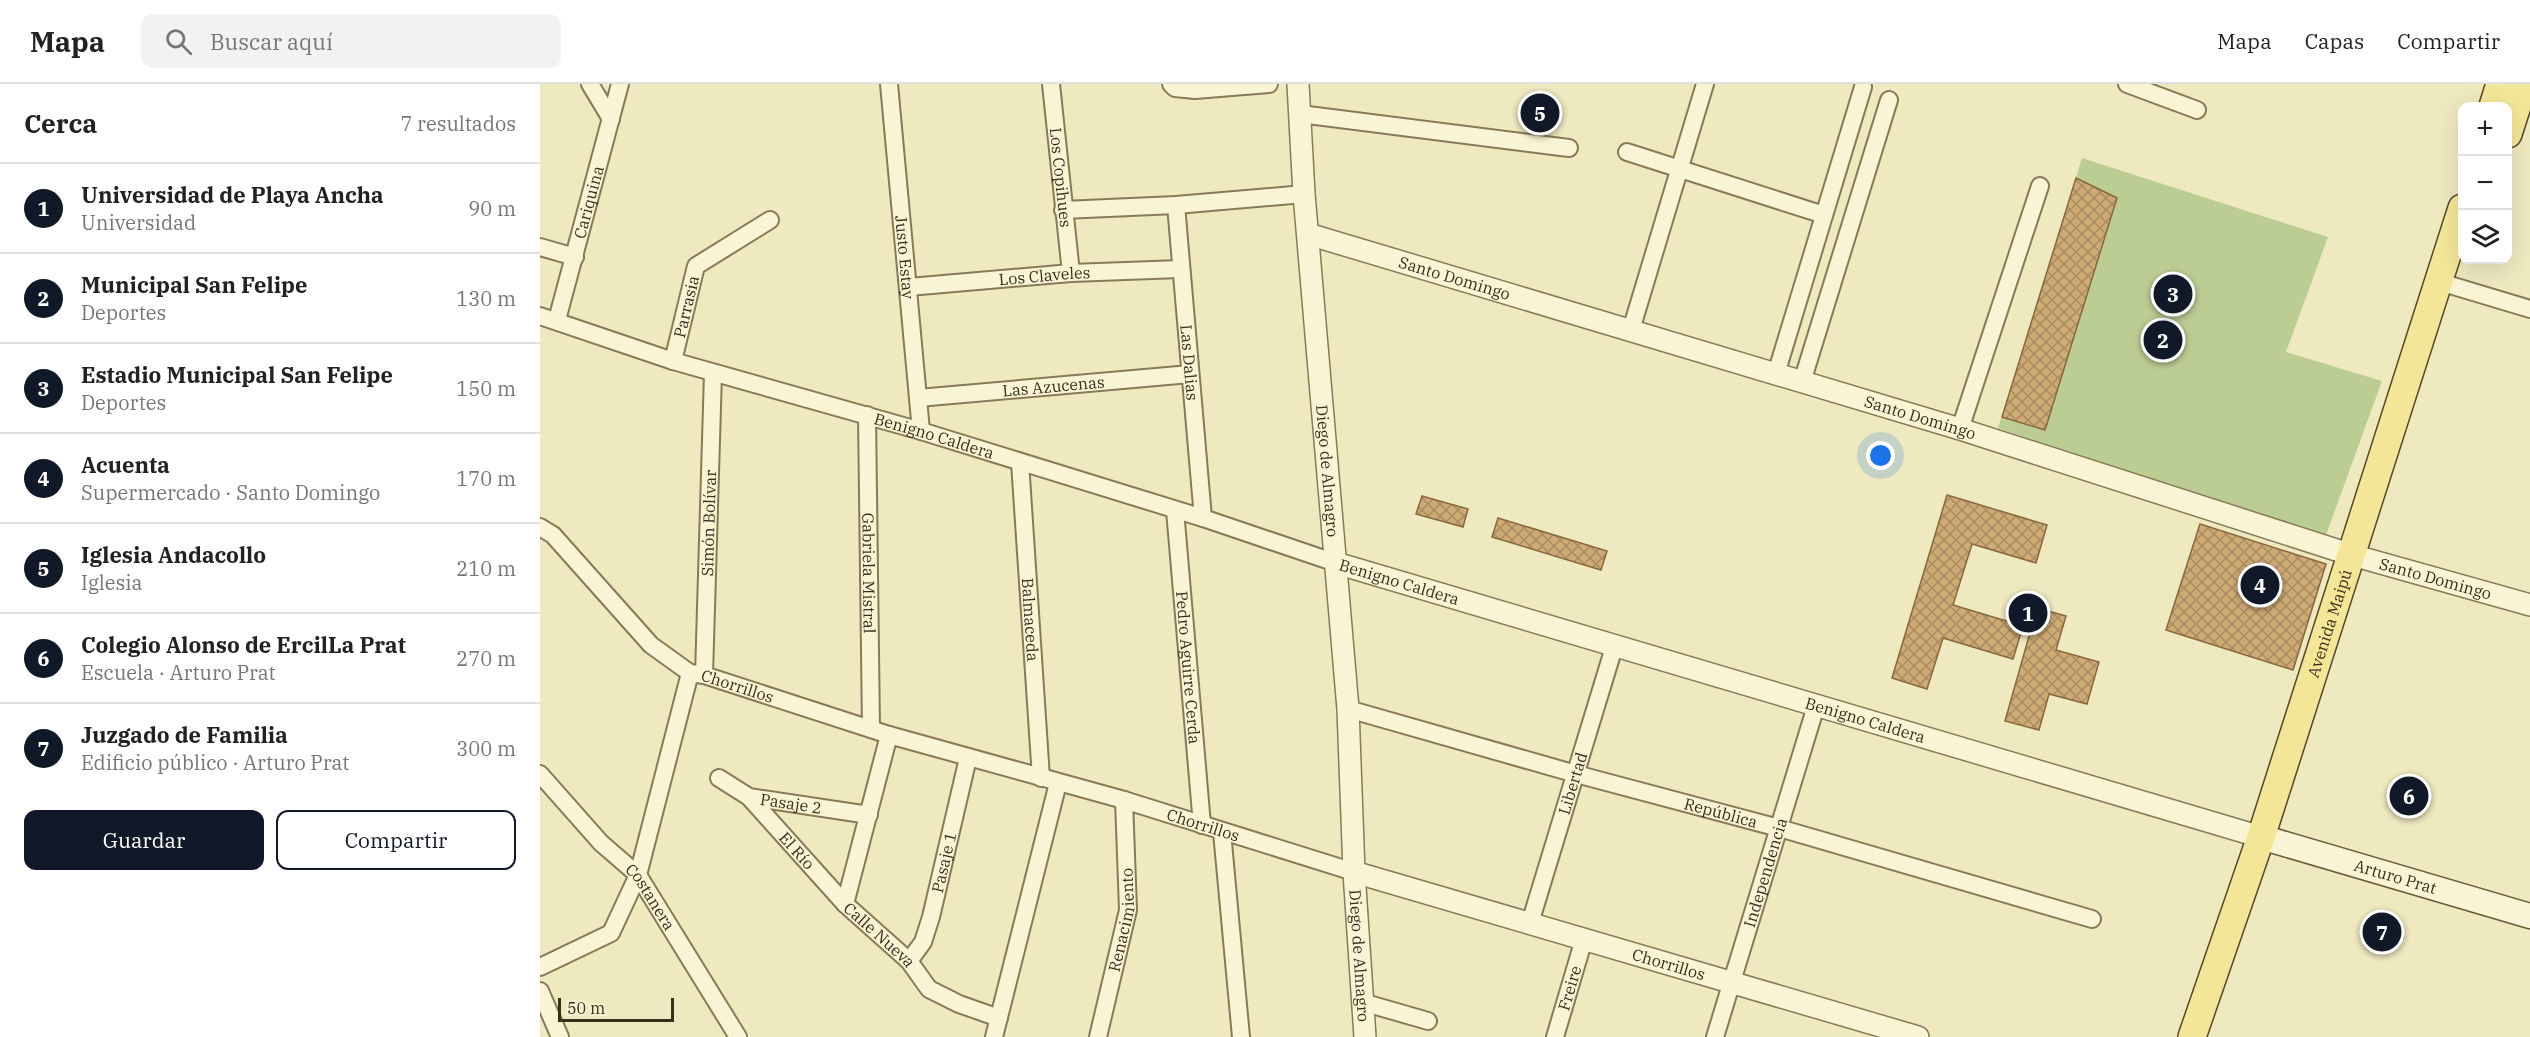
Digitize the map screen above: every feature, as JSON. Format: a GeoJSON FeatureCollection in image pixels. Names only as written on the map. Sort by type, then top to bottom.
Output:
{"type":"FeatureCollection","features":[{"type":"Feature","properties":{"kind":"main road"},"geometry":{"type":"LineString","coordinates":[[2494,102],[2500,84]]}},
{"type":"Feature","properties":{"kind":"main road"},"geometry":{"type":"LineString","coordinates":[[2512,122],[2524,84]]}},
{"type":"Feature","properties":{"kind":"main road","name":"Avenida Maipú"},"geometry":{"type":"LineString","coordinates":[[2211,1037],[2270,839],[2449,285],[2463,210]]}},
{"type":"Feature","properties":{"kind":"main road","name":"Avenida Maipú"},"geometry":{"type":"LineString","coordinates":[[2449,285],[2464,264]]}},
{"type":"Feature","properties":{"kind":"main road","name":"Avenida Maipú"},"geometry":{"type":"LineString","coordinates":[[2192,1037],[2270,839]]}},
{"type":"Feature","properties":{"kind":"main road","name":"Arturo Prat"},"geometry":{"type":"LineString","coordinates":[[2270,839],[2530,916]]}},
{"type":"Feature","properties":{"kind":"street"},"geometry":{"type":"LineString","coordinates":[[590,84],[611,119]]}},
{"type":"Feature","properties":{"kind":"street","name":"Cariquina"},"geometry":{"type":"LineString","coordinates":[[557,320],[620,84]]}},
{"type":"Feature","properties":{"kind":"street","name":"Justo Estay"},"geometry":{"type":"LineString","coordinates":[[889,84],[921,431]]}},
{"type":"Feature","properties":{"kind":"street","name":"Los Copihues"},"geometry":{"type":"LineString","coordinates":[[1052,84],[1071,273]]}},
{"type":"Feature","properties":{"kind":"street"},"geometry":{"type":"LineString","coordinates":[[1171,84],[1174,88],[1196,90],[1269,84]]}},
{"type":"Feature","properties":{"kind":"street","name":"Diego de Almagro"},"geometry":{"type":"LineString","coordinates":[[1298,84],[1304,194],[1348,709],[1354,872],[1365,1037]]}},
{"type":"Feature","properties":{"kind":"street"},"geometry":{"type":"LineString","coordinates":[[1631,330],[1705,84]]}},
{"type":"Feature","properties":{"kind":"street"},"geometry":{"type":"LineString","coordinates":[[2127,84],[2197,110]]}},
{"type":"Feature","properties":{"kind":"street"},"geometry":{"type":"LineString","coordinates":[[1776,374],[1863,87]]}},
{"type":"Feature","properties":{"kind":"street"},"geometry":{"type":"LineString","coordinates":[[1802,382],[1889,100]]}},
{"type":"Feature","properties":{"kind":"street"},"geometry":{"type":"LineString","coordinates":[[1300,114],[1569,148]]}},
{"type":"Feature","properties":{"kind":"street"},"geometry":{"type":"LineString","coordinates":[[1627,152],[1824,215]]}},
{"type":"Feature","properties":{"kind":"street"},"geometry":{"type":"LineString","coordinates":[[1960,429],[2040,186]]}},
{"type":"Feature","properties":{"kind":"street"},"geometry":{"type":"LineString","coordinates":[[1063,210],[1176,205],[1304,194]]}},
{"type":"Feature","properties":{"kind":"street","name":"Las Dalias"},"geometry":{"type":"LineString","coordinates":[[1176,205],[1203,518]]}},
{"type":"Feature","properties":{"kind":"street","name":"Parrasia"},"geometry":{"type":"LineString","coordinates":[[673,362],[696,266],[770,220]]}},
{"type":"Feature","properties":{"kind":"street","name":"Santo Domingo"},"geometry":{"type":"LineString","coordinates":[[1308,234],[1960,429],[2361,557],[2530,605]]}},
{"type":"Feature","properties":{"kind":"street"},"geometry":{"type":"LineString","coordinates":[[540,247],[575,257]]}},
{"type":"Feature","properties":{"kind":"street","name":"Los Claveles"},"geometry":{"type":"LineString","coordinates":[[909,286],[1071,273],[1180,269]]}},
{"type":"Feature","properties":{"kind":"street"},"geometry":{"type":"LineString","coordinates":[[2449,285],[2530,309]]}},
{"type":"Feature","properties":{"kind":"street","name":"Benigno Caldera"},"geometry":{"type":"LineString","coordinates":[[540,316],[673,362],[921,431],[1203,518],[1336,563],[2270,839]]}},
{"type":"Feature","properties":{"kind":"street","name":"Simón Bolívar"},"geometry":{"type":"LineString","coordinates":[[540,968],[611,933],[638,875],[697,674],[713,373]]}},
{"type":"Feature","properties":{"kind":"street","name":"Las Azucenas"},"geometry":{"type":"LineString","coordinates":[[918,398],[1190,374]]}},
{"type":"Feature","properties":{"kind":"street","name":"Gabriela Mistral"},"geometry":{"type":"LineString","coordinates":[[867,415],[871,729]]}},
{"type":"Feature","properties":{"kind":"street","name":"Balmaceda"},"geometry":{"type":"LineString","coordinates":[[1020,462],[1041,778]]}},
{"type":"Feature","properties":{"kind":"street","name":"Pedro Aguirre Cerda"},"geometry":{"type":"LineString","coordinates":[[1175,510],[1202,825]]}},
{"type":"Feature","properties":{"kind":"street","name":"Chorrillos"},"geometry":{"type":"LineString","coordinates":[[540,527],[552,535],[651,645],[697,674],[889,735],[1124,800],[1354,872],[1918,1037]]}},
{"type":"Feature","properties":{"kind":"street","name":"Libertad"},"geometry":{"type":"LineString","coordinates":[[1530,923],[1615,644]]}},
{"type":"Feature","properties":{"kind":"street","name":"Independencia"},"geometry":{"type":"LineString","coordinates":[[1714,1037],[1816,706]]}},
{"type":"Feature","properties":{"kind":"street","name":"República"},"geometry":{"type":"LineString","coordinates":[[1348,709],[1576,774],[1779,828],[2092,919]]}},
{"type":"Feature","properties":{"kind":"street","name":"Calle Nueva"},"geometry":{"type":"LineString","coordinates":[[889,735],[845,904],[909,961],[929,989],[959,1004],[999,1018]]}},
{"type":"Feature","properties":{"kind":"street","name":"Pasaje 1"},"geometry":{"type":"LineString","coordinates":[[909,961],[923,942],[928,925],[968,758]]}},
{"type":"Feature","properties":{"kind":"street","name":"Costanera"},"geometry":{"type":"LineString","coordinates":[[540,774],[601,843],[638,875],[738,1037]]}},
{"type":"Feature","properties":{"kind":"street","name":"Pasaje 2"},"geometry":{"type":"LineString","coordinates":[[719,778],[749,797],[869,815]]}},
{"type":"Feature","properties":{"kind":"street"},"geometry":{"type":"LineString","coordinates":[[994,1037],[1058,783]]}},
{"type":"Feature","properties":{"kind":"street","name":"El Río"},"geometry":{"type":"LineString","coordinates":[[749,797],[845,904]]}},
{"type":"Feature","properties":{"kind":"street","name":"Renacimiento"},"geometry":{"type":"LineString","coordinates":[[1098,1037],[1128,910],[1124,800]]}},
{"type":"Feature","properties":{"kind":"street"},"geometry":{"type":"LineString","coordinates":[[1222,832],[1241,1037]]}},
{"type":"Feature","properties":{"kind":"street","name":"Freire"},"geometry":{"type":"LineString","coordinates":[[1555,1037],[1584,939]]}},
{"type":"Feature","properties":{"kind":"street"},"geometry":{"type":"LineString","coordinates":[[540,990],[560,1037]]}},
{"type":"Feature","properties":{"kind":"street"},"geometry":{"type":"LineString","coordinates":[[1362,1002],[1428,1021]]}},
{"type":"Feature","properties":{"kind":"green space"},"geometry":{"type":"Polygon","coordinates":[[[2082,158],[2328,237],[2286,352],[2382,381],[2325,538],[2038,452],[2041,443],[1998,428],[2082,158]]]}},
{"type":"Feature","properties":{"kind":"building"},"geometry":{"type":"Polygon","coordinates":[[[2076,178],[2117,198],[2045,430],[2002,417],[2076,178]]]}},
{"type":"Feature","properties":{"kind":"building"},"geometry":{"type":"Polygon","coordinates":[[[1947,495],[2047,525],[2036,563],[1972,544],[1953,605],[2023,626],[2013,659],[1943,638],[1927,689],[1892,678],[1947,495]]]}},
{"type":"Feature","properties":{"kind":"building"},"geometry":{"type":"Polygon","coordinates":[[[1422,496],[1468,509],[1463,527],[1416,514],[1422,496]]]}},
{"type":"Feature","properties":{"kind":"building"},"geometry":{"type":"Polygon","coordinates":[[[1498,518],[1607,551],[1601,570],[1492,537],[1498,518]]]}},
{"type":"Feature","properties":{"kind":"building"},"geometry":{"type":"Polygon","coordinates":[[[2200,524],[2326,564],[2293,670],[2166,630],[2200,524]]]}},
{"type":"Feature","properties":{"kind":"building"},"geometry":{"type":"Polygon","coordinates":[[[2037,608],[2066,616],[2056,650],[2099,662],[2087,704],[2049,694],[2039,730],[2005,721],[2037,608]]]}},
{"type":"Feature","properties":{"kind":"place","name":"Iglesia Andacollo"},"geometry":{"type":"Point","coordinates":[1540,113]}},
{"type":"Feature","properties":{"kind":"place","name":"Estadio Municipal San Felipe"},"geometry":{"type":"Point","coordinates":[2173,294]}},
{"type":"Feature","properties":{"kind":"place","name":"Municipal San Felipe"},"geometry":{"type":"Point","coordinates":[2163,340]}},
{"type":"Feature","properties":{"kind":"place","name":"Acuenta"},"geometry":{"type":"Point","coordinates":[2260,585]}},
{"type":"Feature","properties":{"kind":"place","name":"Universidad de Playa Ancha"},"geometry":{"type":"Point","coordinates":[2028,613]}},
{"type":"Feature","properties":{"kind":"place","name":"Colegio Alonso de ErcilLa Prat"},"geometry":{"type":"Point","coordinates":[2409,796]}},
{"type":"Feature","properties":{"kind":"place","name":"Juzgado de Familia"},"geometry":{"type":"Point","coordinates":[2382,932]}}]}
